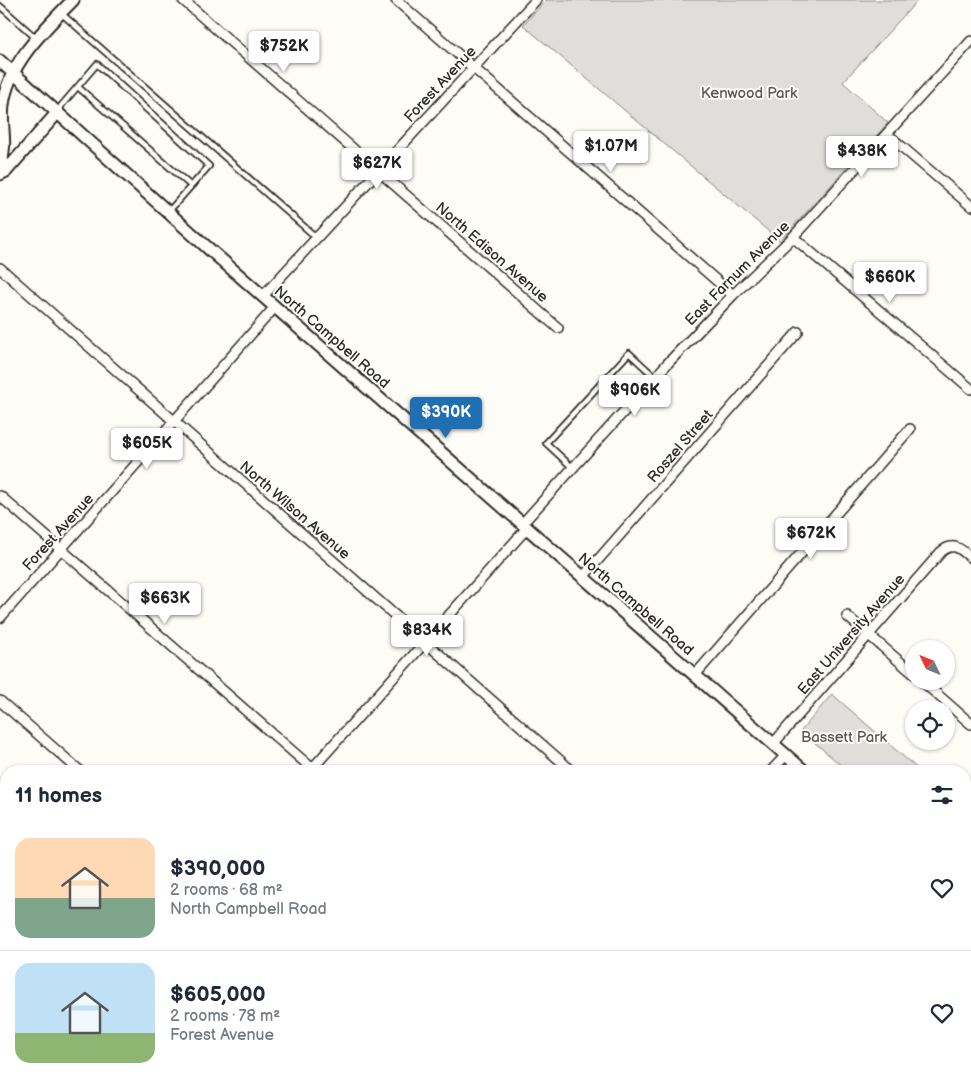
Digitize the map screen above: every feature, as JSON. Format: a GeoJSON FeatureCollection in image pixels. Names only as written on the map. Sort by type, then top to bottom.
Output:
{"type":"FeatureCollection","features":[{"type":"Feature","properties":{"kind":"street"},"geometry":{"type":"LineString","coordinates":[[0,166],[4,143],[3,104],[12,72],[37,39],[72,0]]}},
{"type":"Feature","properties":{"kind":"street","name":"North Edison Avenue"},"geometry":{"type":"LineString","coordinates":[[183,0],[558,328]]}},
{"type":"Feature","properties":{"kind":"street"},"geometry":{"type":"LineString","coordinates":[[396,0],[733,295]]}},
{"type":"Feature","properties":{"kind":"street","name":"Forest Avenue"},"geometry":{"type":"LineString","coordinates":[[263,296],[318,239],[536,0]]}},
{"type":"Feature","properties":{"kind":"street","name":"East Farnum Avenue"},"geometry":{"type":"LineString","coordinates":[[316,765],[425,642],[573,468],[655,377],[733,295],[793,237],[971,41]]}},
{"type":"Feature","properties":{"kind":"street","name":"North Campbell Road"},"geometry":{"type":"LineString","coordinates":[[0,61],[275,307],[797,765]]}},
{"type":"Feature","properties":{"kind":"street"},"geometry":{"type":"LineString","coordinates":[[0,174],[6,171],[58,112]]}},
{"type":"Feature","properties":{"kind":"street"},"geometry":{"type":"LineString","coordinates":[[886,134],[971,206]]}},
{"type":"Feature","properties":{"kind":"street"},"geometry":{"type":"LineString","coordinates":[[793,237],[971,389]]}},
{"type":"Feature","properties":{"kind":"street","name":"North Wilson Avenue"},"geometry":{"type":"LineString","coordinates":[[0,268],[565,765]]}},
{"type":"Feature","properties":{"kind":"street","name":"Forest Avenue"},"geometry":{"type":"LineString","coordinates":[[0,618],[275,307]]}},
{"type":"Feature","properties":{"kind":"street","name":"Roszel Street"},"geometry":{"type":"LineString","coordinates":[[583,577],[798,332]]}},
{"type":"Feature","properties":{"kind":"street"},"geometry":{"type":"LineString","coordinates":[[695,675],[910,428]]}},
{"type":"Feature","properties":{"kind":"street"},"geometry":{"type":"LineString","coordinates":[[0,496],[306,765]]}},
{"type":"Feature","properties":{"kind":"street","name":"East University Avenue"},"geometry":{"type":"LineString","coordinates":[[774,744],[941,552],[952,546],[958,547],[971,558]]}},
{"type":"Feature","properties":{"kind":"street"},"geometry":{"type":"LineString","coordinates":[[847,616],[905,666]]}},
{"type":"Feature","properties":{"kind":"street"},"geometry":{"type":"LineString","coordinates":[[932,690],[971,724]]}},
{"type":"Feature","properties":{"kind":"street"},"geometry":{"type":"LineString","coordinates":[[0,701],[73,765]]}},
{"type":"Feature","properties":{"kind":"street"},"geometry":{"type":"LineString","coordinates":[[777,765],[786,755]]}},
{"type":"Feature","properties":{"kind":"lane"},"geometry":{"type":"LineString","coordinates":[[0,6],[37,39]]}},
{"type":"Feature","properties":{"kind":"lane"},"geometry":{"type":"LineString","coordinates":[[61,13],[318,239]]}},
{"type":"Feature","properties":{"kind":"lane"},"geometry":{"type":"LineString","coordinates":[[58,112],[97,64],[209,166],[168,212]]}},
{"type":"Feature","properties":{"kind":"lane"},"geometry":{"type":"LineString","coordinates":[[78,87],[191,186]]}},
{"type":"Feature","properties":{"kind":"lane"},"geometry":{"type":"LineString","coordinates":[[573,468],[546,443],[629,353],[655,377]]}},
{"type":"Feature","properties":{"kind":"green space","name":"Kenwood Park"},"geometry":{"type":"Polygon","coordinates":[[[546,0],[918,0],[843,82],[888,123],[780,241],[523,25],[546,0]]]}},
{"type":"Feature","properties":{"kind":"green space","name":"Bassett Park"},"geometry":{"type":"Polygon","coordinates":[[[832,694],[913,765],[841,765],[801,731],[832,694]]]}}]}
